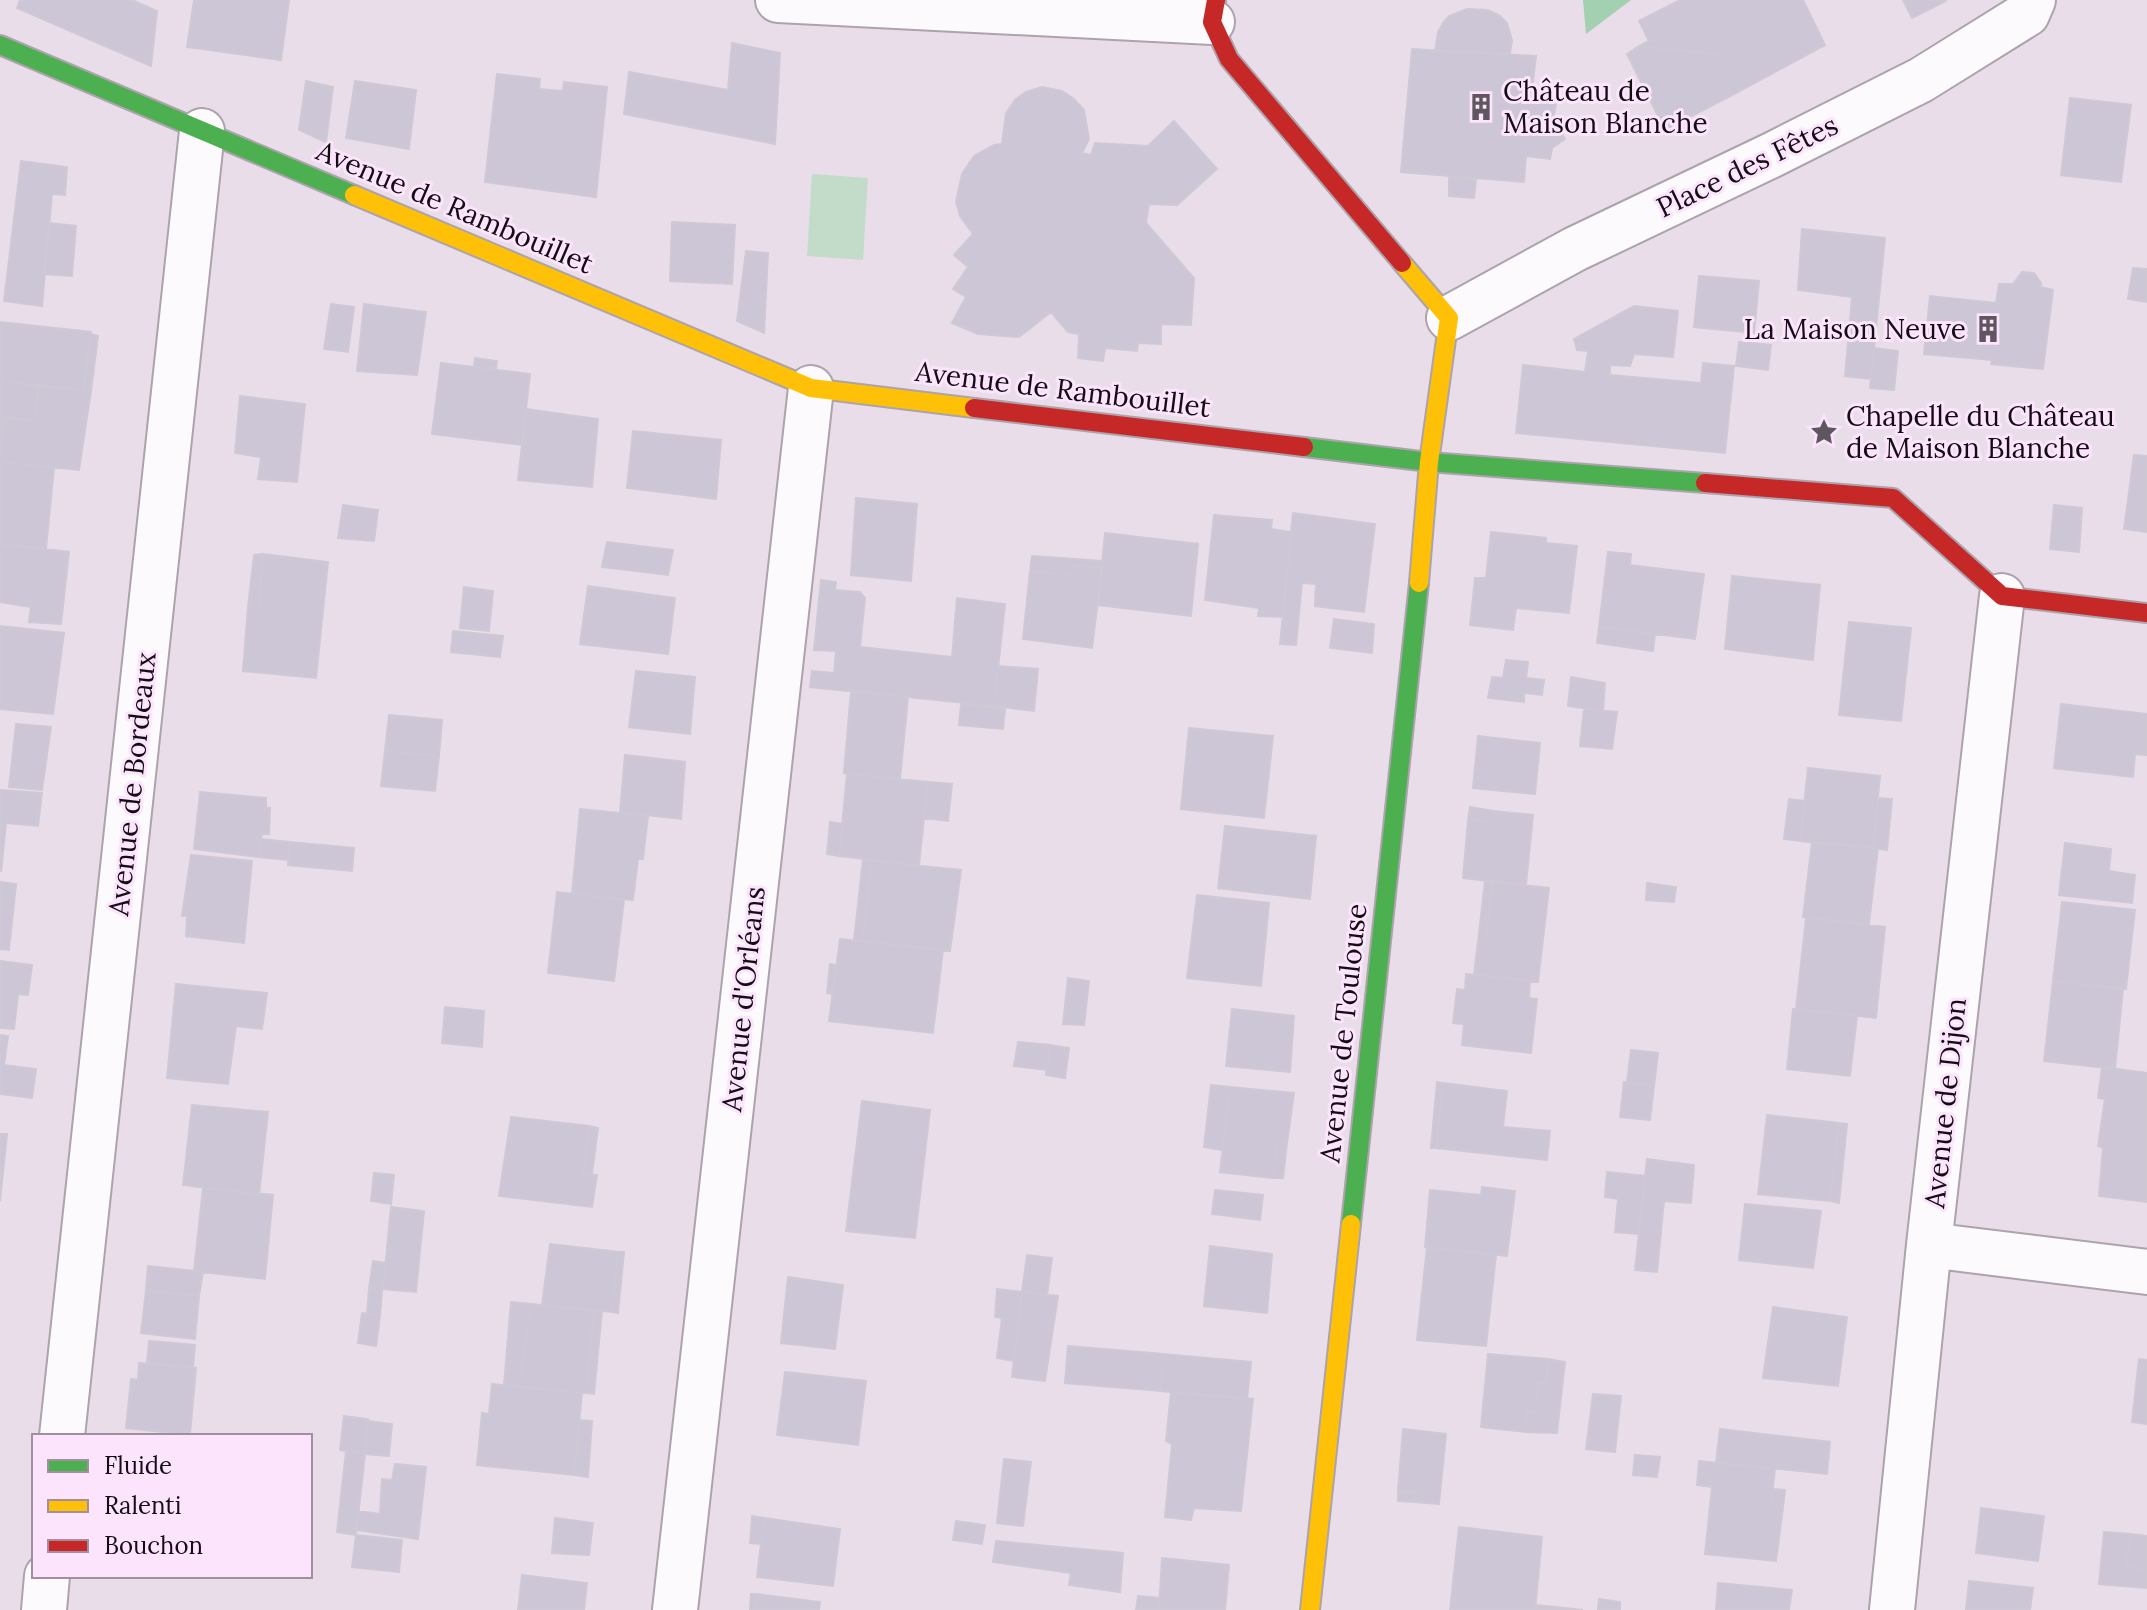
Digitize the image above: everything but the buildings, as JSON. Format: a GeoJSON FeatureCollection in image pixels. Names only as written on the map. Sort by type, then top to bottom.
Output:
{"type":"FeatureCollection","features":[{"type":"Feature","properties":{"kind":"street"},"geometry":{"type":"LineString","coordinates":[[778,0],[1214,11],[1229,59],[1449,318],[1429,462]]}},
{"type":"Feature","properties":{"kind":"street","name":"Place des Fêtes"},"geometry":{"type":"LineString","coordinates":[[1449,318],[1575,249],[1921,80],[2027,14],[2033,0]]}},
{"type":"Feature","properties":{"kind":"street","name":"Avenue de Rambouillet"},"geometry":{"type":"LineString","coordinates":[[0,45],[811,388],[1429,462],[1893,498],[2002,596]]}},
{"type":"Feature","properties":{"kind":"street","name":"Avenue de Bordeaux"},"geometry":{"type":"LineString","coordinates":[[62,1434],[202,131]]}},
{"type":"Feature","properties":{"kind":"street","name":"Avenue d'Orléans"},"geometry":{"type":"LineString","coordinates":[[675,1610],[811,388]]}},
{"type":"Feature","properties":{"kind":"street","name":"Avenue de Toulouse"},"geometry":{"type":"LineString","coordinates":[[1310,1610],[1423,548],[1429,462]]}},
{"type":"Feature","properties":{"kind":"street"},"geometry":{"type":"LineString","coordinates":[[2002,596],[2147,613]]}},
{"type":"Feature","properties":{"kind":"street","name":"Avenue de Dijon"},"geometry":{"type":"LineString","coordinates":[[1892,1610],[1929,1245],[2002,596]]}},
{"type":"Feature","properties":{"kind":"street"},"geometry":{"type":"LineString","coordinates":[[1929,1245],[2147,1272]]}},
{"type":"Feature","properties":{"kind":"street"},"geometry":{"type":"LineString","coordinates":[[44,1610],[47,1578]]}},
{"type":"Feature","properties":{"kind":"green space"},"geometry":{"type":"Polygon","coordinates":[[[1583,0],[1631,0],[1586,34],[1583,0]]]}},
{"type":"Feature","properties":{"kind":"green space"},"geometry":{"type":"Polygon","coordinates":[[[812,174],[868,178],[863,260],[807,256],[812,174]]]}},
{"type":"Feature","properties":{"kind":"traffic: fast"},"geometry":{"type":"LineString","coordinates":[[0,45],[354,195]]}},
{"type":"Feature","properties":{"kind":"traffic: fast"},"geometry":{"type":"LineString","coordinates":[[1304,447],[1429,462],[1705,483]]}},
{"type":"Feature","properties":{"kind":"traffic: fast"},"geometry":{"type":"LineString","coordinates":[[1351,1224],[1419,583]]}},
{"type":"Feature","properties":{"kind":"traffic: slow"},"geometry":{"type":"LineString","coordinates":[[354,195],[811,388],[974,408]]}},
{"type":"Feature","properties":{"kind":"traffic: slow"},"geometry":{"type":"LineString","coordinates":[[1402,263],[1449,318],[1429,462],[1419,583]]}},
{"type":"Feature","properties":{"kind":"traffic: slow"},"geometry":{"type":"LineString","coordinates":[[1310,1610],[1351,1224]]}},
{"type":"Feature","properties":{"kind":"traffic: jam"},"geometry":{"type":"LineString","coordinates":[[1216,0],[1212,22],[1229,59],[1402,263]]}},
{"type":"Feature","properties":{"kind":"traffic: jam"},"geometry":{"type":"LineString","coordinates":[[974,408],[1304,447]]}},
{"type":"Feature","properties":{"kind":"traffic: jam"},"geometry":{"type":"LineString","coordinates":[[1705,483],[1893,498],[2002,596],[2147,613]]}},
{"type":"Feature","properties":{"kind":"place","name":"Château de Maison Blanche"},"geometry":{"type":"Point","coordinates":[1481,107]}},
{"type":"Feature","properties":{"kind":"place","name":"La Maison Neuve"},"geometry":{"type":"Point","coordinates":[1988,329]}},
{"type":"Feature","properties":{"kind":"place","name":"Chapelle du Château de Maison Blanche"},"geometry":{"type":"Point","coordinates":[1824,432]}}]}
